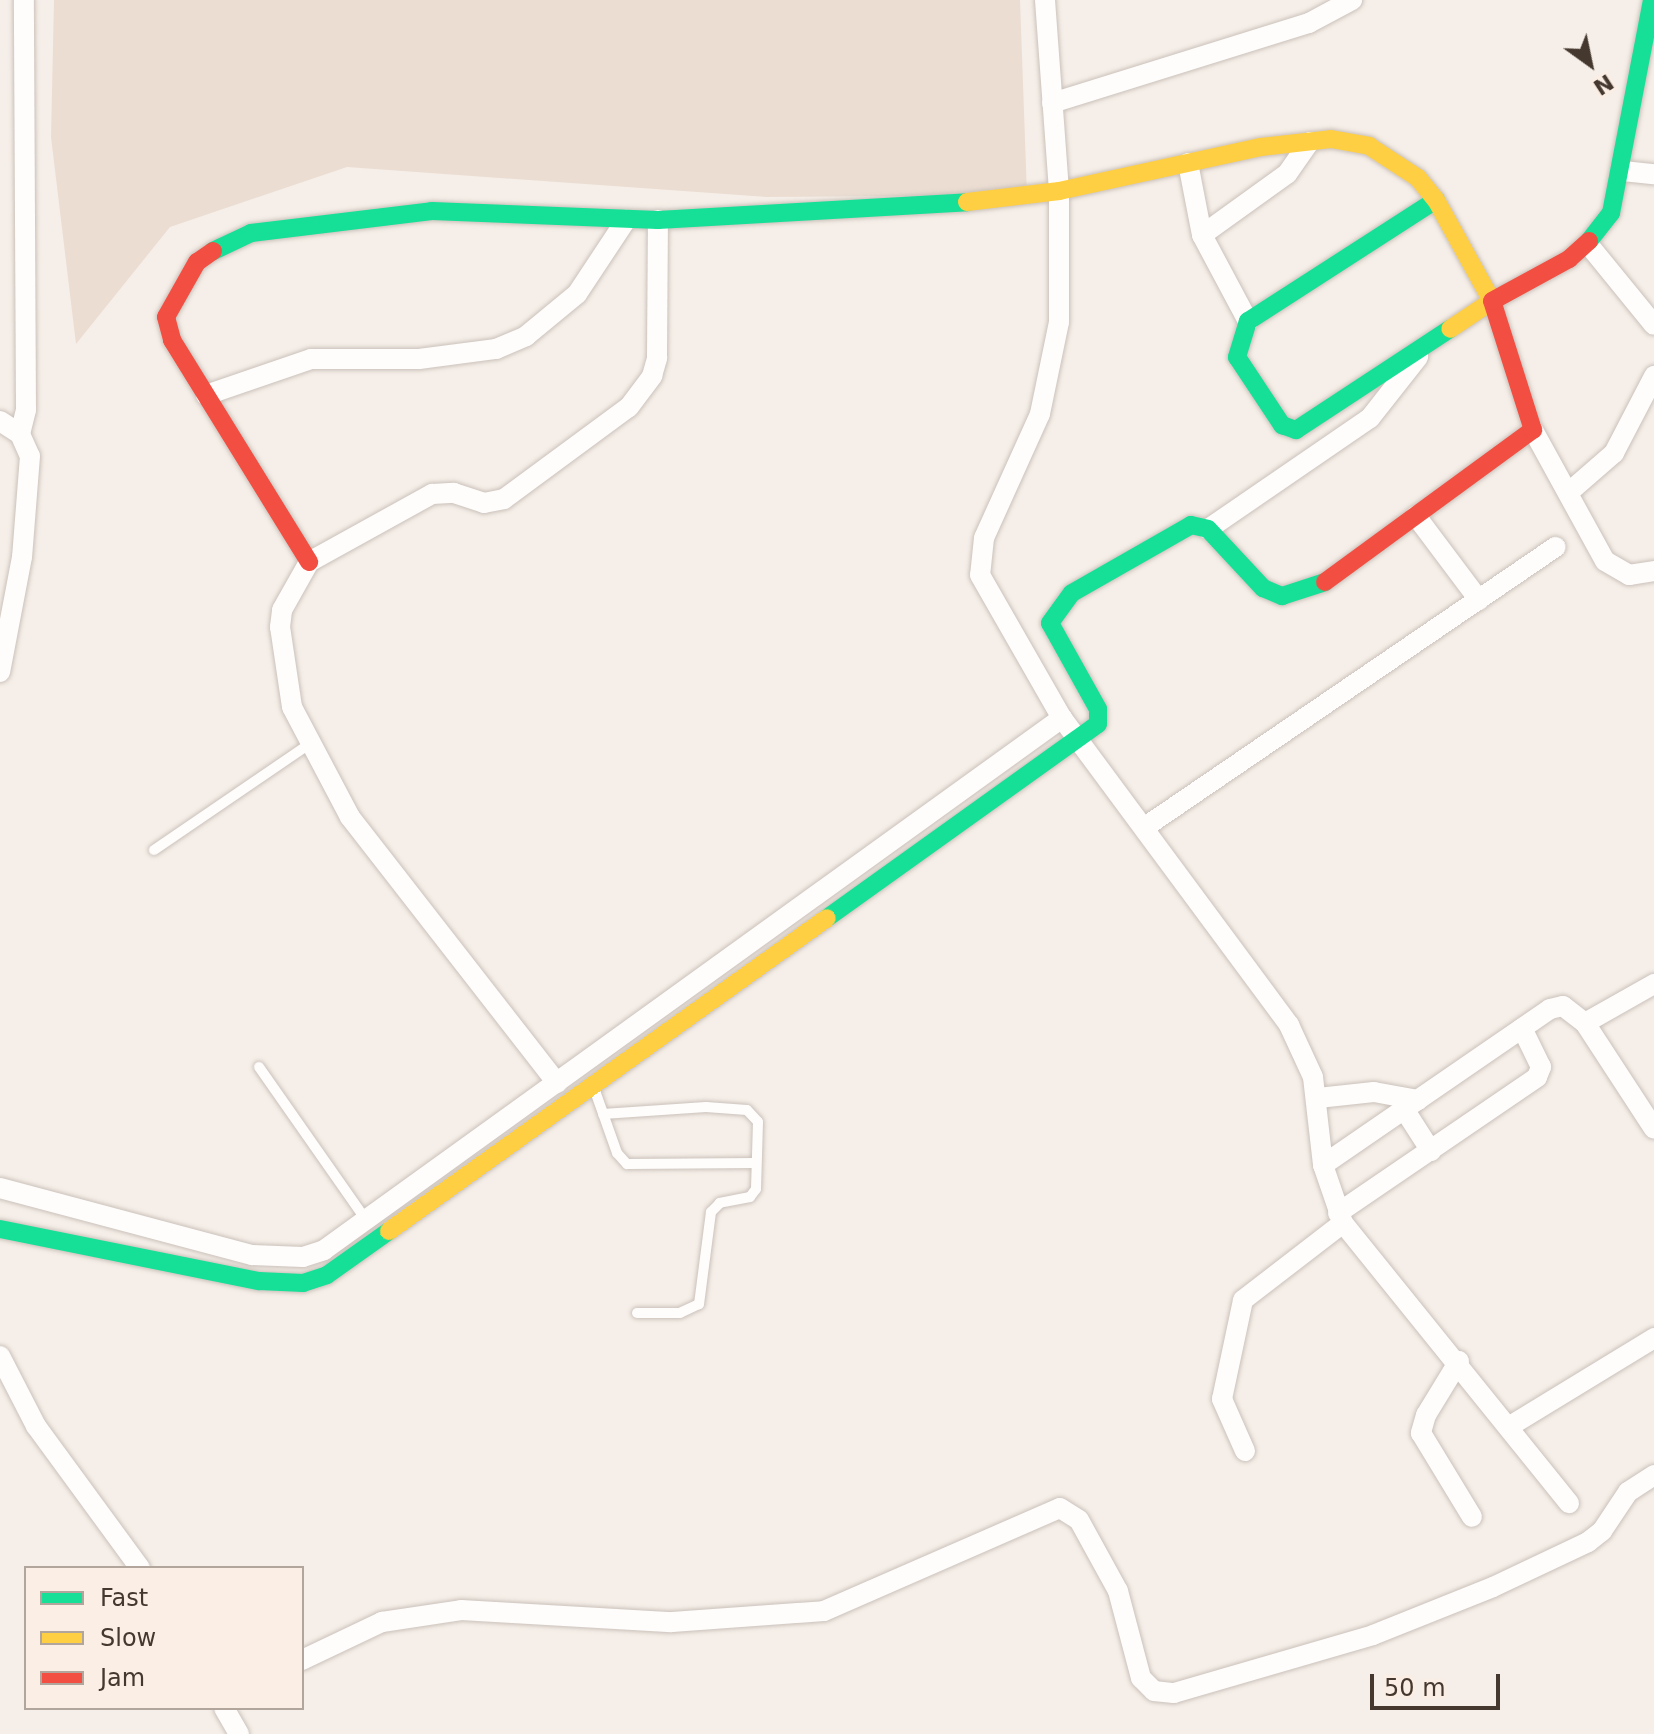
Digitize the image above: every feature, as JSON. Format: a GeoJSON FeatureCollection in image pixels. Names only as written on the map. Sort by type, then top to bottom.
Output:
{"type":"FeatureCollection","features":[{"type":"Feature","properties":{"kind":"street"},"geometry":{"type":"LineString","coordinates":[[20,434],[26,410],[24,0]]}},
{"type":"Feature","properties":{"kind":"street"},"geometry":{"type":"LineString","coordinates":[[1045,0],[1059,191],[1059,322],[1053,365],[1040,414],[984,538],[978,565],[1010,631],[1062,718],[1289,1025],[1305,1053],[1318,1098],[1323,1165],[1341,1218],[1459,1361],[1569,1503]]}},
{"type":"Feature","properties":{"kind":"street"},"geometry":{"type":"LineString","coordinates":[[1052,103],[1309,23],[1352,0]]}},
{"type":"Feature","properties":{"kind":"street"},"geometry":{"type":"LineString","coordinates":[[1436,200],[1248,321],[1237,339],[1237,357],[1289,429],[1311,425],[1492,301],[1588,244],[1611,213],[1623,171],[1650,44],[1652,0]]}},
{"type":"Feature","properties":{"kind":"street"},"geometry":{"type":"LineString","coordinates":[[309,562],[172,340],[166,317],[197,262],[229,240],[336,218],[432,211],[658,220],[952,204],[1059,191],[1188,163],[1331,139],[1369,146],[1406,168],[1436,200],[1492,301],[1533,430],[1605,561],[1629,575],[1654,571]]}},
{"type":"Feature","properties":{"kind":"street"},"geometry":{"type":"LineString","coordinates":[[1202,235],[1287,174],[1309,142]]}},
{"type":"Feature","properties":{"kind":"street"},"geometry":{"type":"LineString","coordinates":[[1188,163],[1202,235],[1248,321]]}},
{"type":"Feature","properties":{"kind":"street"},"geometry":{"type":"LineString","coordinates":[[1623,171],[1654,174]]}},
{"type":"Feature","properties":{"kind":"street"},"geometry":{"type":"LineString","coordinates":[[206,395],[311,359],[419,359],[496,349],[526,336],[577,294],[626,220]]}},
{"type":"Feature","properties":{"kind":"street"},"geometry":{"type":"LineString","coordinates":[[557,1083],[386,867],[308,745],[286,685],[280,627],[282,610],[309,562],[432,494],[454,493],[484,503],[504,499],[629,407],[652,376],[657,358],[658,220]]}},
{"type":"Feature","properties":{"kind":"street"},"geometry":{"type":"LineString","coordinates":[[1588,244],[1654,325]]}},
{"type":"Feature","properties":{"kind":"street"},"geometry":{"type":"LineString","coordinates":[[1208,529],[1370,418],[1396,391],[1425,347]]}},
{"type":"Feature","properties":{"kind":"street"},"geometry":{"type":"LineString","coordinates":[[1568,493],[1614,453],[1654,376]]}},
{"type":"Feature","properties":{"kind":"street"},"geometry":{"type":"LineString","coordinates":[[0,421],[20,434],[30,456],[22,557],[0,672]]}},
{"type":"Feature","properties":{"kind":"street"},"geometry":{"type":"LineString","coordinates":[[0,1188],[277,1259],[324,1250],[373,1230],[552,1112],[1098,724],[1100,715],[1054,638],[1054,613],[1072,593],[1174,530],[1191,525],[1208,529],[1263,588],[1282,596],[1326,582],[1533,430]]}},
{"type":"Feature","properties":{"kind":"street"},"geometry":{"type":"LineString","coordinates":[[1416,516],[1479,600]]}},
{"type":"Feature","properties":{"kind":"street"},"geometry":{"type":"LineString","coordinates":[[1145,827],[1556,547]]}},
{"type":"Feature","properties":{"kind":"street"},"geometry":{"type":"LineString","coordinates":[[0,1229],[285,1283],[327,1275],[373,1230],[539,1096],[1062,718]]}},
{"type":"Feature","properties":{"kind":"street"},"geometry":{"type":"LineString","coordinates":[[1585,1023],[1654,984]]}},
{"type":"Feature","properties":{"kind":"street"},"geometry":{"type":"LineString","coordinates":[[1323,1165],[1522,1028],[1563,1006],[1585,1023],[1654,1129]]}},
{"type":"Feature","properties":{"kind":"street"},"geometry":{"type":"LineString","coordinates":[[1245,1451],[1222,1399],[1243,1300],[1341,1218],[1539,1075],[1522,1028]]}},
{"type":"Feature","properties":{"kind":"street"},"geometry":{"type":"LineString","coordinates":[[1318,1098],[1374,1092],[1411,1104],[1431,1151]]}},
{"type":"Feature","properties":{"kind":"street"},"geometry":{"type":"LineString","coordinates":[[539,1096],[552,1112]]}},
{"type":"Feature","properties":{"kind":"street"},"geometry":{"type":"LineString","coordinates":[[69,1241],[77,1207]]}},
{"type":"Feature","properties":{"kind":"street"},"geometry":{"type":"LineString","coordinates":[[1510,1426],[1654,1338]]}},
{"type":"Feature","properties":{"kind":"street"},"geometry":{"type":"LineString","coordinates":[[0,1356],[36,1426],[139,1566]]}},
{"type":"Feature","properties":{"kind":"street"},"geometry":{"type":"LineString","coordinates":[[1459,1361],[1426,1415],[1421,1433],[1472,1517]]}},
{"type":"Feature","properties":{"kind":"street"},"geometry":{"type":"LineString","coordinates":[[304,1659],[382,1622],[461,1610],[672,1622],[824,1611],[1060,1508],[1079,1520],[1118,1591],[1141,1678],[1154,1691],[1174,1693],[1373,1635],[1493,1587],[1588,1542],[1602,1531],[1628,1492],[1654,1475]]}},
{"type":"Feature","properties":{"kind":"street"},"geometry":{"type":"LineString","coordinates":[[225,1710],[239,1734]]}},
{"type":"Feature","properties":{"kind":"lane"},"geometry":{"type":"LineString","coordinates":[[154,850],[308,745]]}},
{"type":"Feature","properties":{"kind":"lane"},"geometry":{"type":"LineString","coordinates":[[259,1067],[373,1230]]}},
{"type":"Feature","properties":{"kind":"lane"},"geometry":{"type":"LineString","coordinates":[[592,1083],[617,1153],[627,1164],[756,1163]]}},
{"type":"Feature","properties":{"kind":"lane"},"geometry":{"type":"LineString","coordinates":[[603,1114],[747,1110],[758,1122],[753,1193],[720,1203],[711,1212],[699,1304],[680,1313],[637,1313]]}},
{"type":"Feature","properties":{"kind":"shaded area"},"geometry":{"type":"Polygon","coordinates":[[[54,0],[1020,0],[1027,195],[767,197],[347,167],[170,227],[76,344],[51,137],[54,0]]]}},
{"type":"Feature","properties":{"kind":"traffic: fast"},"geometry":{"type":"LineString","coordinates":[[1589,241],[1611,213],[1652,0]]}},
{"type":"Feature","properties":{"kind":"traffic: fast"},"geometry":{"type":"LineString","coordinates":[[1436,200],[1248,321],[1237,357],[1282,425],[1296,430],[1450,329]]}},
{"type":"Feature","properties":{"kind":"traffic: fast"},"geometry":{"type":"LineString","coordinates":[[213,251],[251,233],[432,211],[658,220],[967,202]]}},
{"type":"Feature","properties":{"kind":"traffic: fast"},"geometry":{"type":"LineString","coordinates":[[827,918],[1098,724],[1098,709],[1050,623],[1072,593],[1191,525],[1208,529],[1263,588],[1282,596],[1325,582]]}},
{"type":"Feature","properties":{"kind":"traffic: fast"},"geometry":{"type":"LineString","coordinates":[[0,1229],[259,1281],[303,1283],[327,1275],[389,1231]]}},
{"type":"Feature","properties":{"kind":"traffic: slow"},"geometry":{"type":"LineString","coordinates":[[967,202],[1059,191],[1261,147],[1331,139],[1369,146],[1418,178],[1436,200],[1492,301],[1450,329]]}},
{"type":"Feature","properties":{"kind":"traffic: slow"},"geometry":{"type":"LineString","coordinates":[[389,1231],[827,918]]}},
{"type":"Feature","properties":{"kind":"traffic: jam"},"geometry":{"type":"LineString","coordinates":[[1325,582],[1533,430],[1492,301],[1569,259],[1589,241]]}},
{"type":"Feature","properties":{"kind":"traffic: jam"},"geometry":{"type":"LineString","coordinates":[[213,251],[197,262],[166,317],[172,340],[309,562]]}}]}
